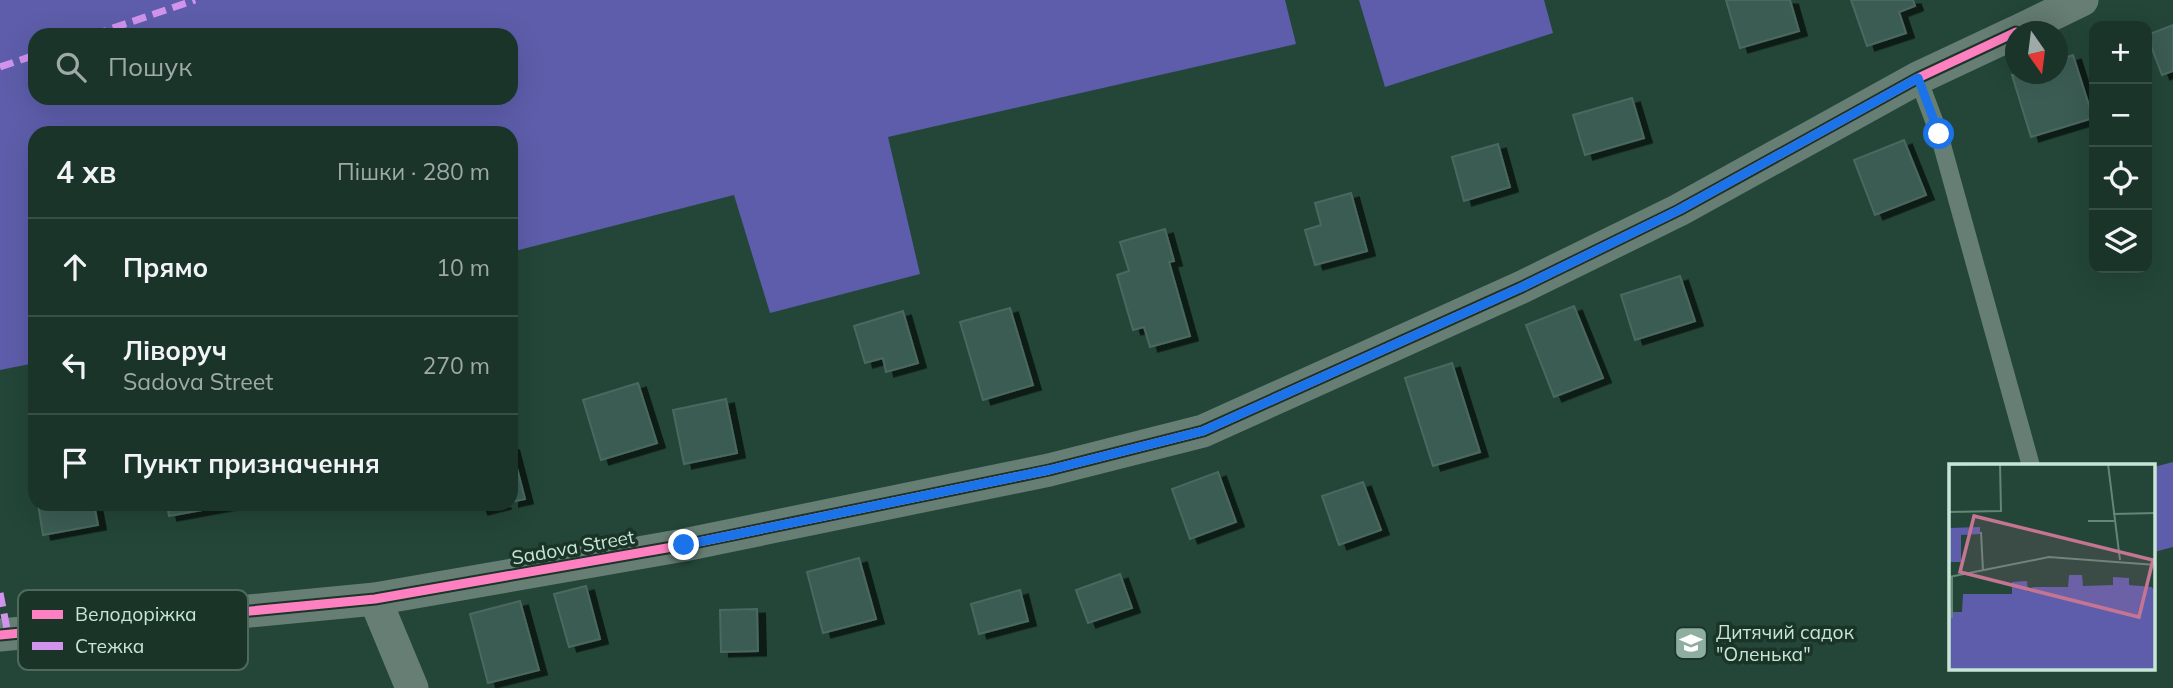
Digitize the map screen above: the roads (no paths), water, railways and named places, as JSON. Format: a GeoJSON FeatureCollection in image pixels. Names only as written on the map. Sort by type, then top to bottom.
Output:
{"type":"FeatureCollection","features":[{"type":"Feature","properties":{"kind":"street","name":"Sadova Street"},"geometry":{"type":"LineString","coordinates":[[2039,21],[2082,0]]}},
{"type":"Feature","properties":{"kind":"street","name":"Sadova Street"},"geometry":{"type":"LineString","coordinates":[[248,611],[375,599],[684,545],[1049,470],[1203,431],[1522,287],[1679,210],[1918,78],[2005,37]]}},
{"type":"Feature","properties":{"kind":"street"},"geometry":{"type":"LineString","coordinates":[[375,599],[412,688]]}},
{"type":"Feature","properties":{"kind":"street","name":"Sadova Street"},"geometry":{"type":"LineString","coordinates":[[0,635],[18,633]]}},
{"type":"Feature","properties":{"kind":"lane"},"geometry":{"type":"LineString","coordinates":[[1918,78],[1939,134],[2030,464]]}},
{"type":"Feature","properties":{"kind":"place","name":"Дитячий садок \"Оленька\""},"geometry":{"type":"Point","coordinates":[1691,643]}}]}
